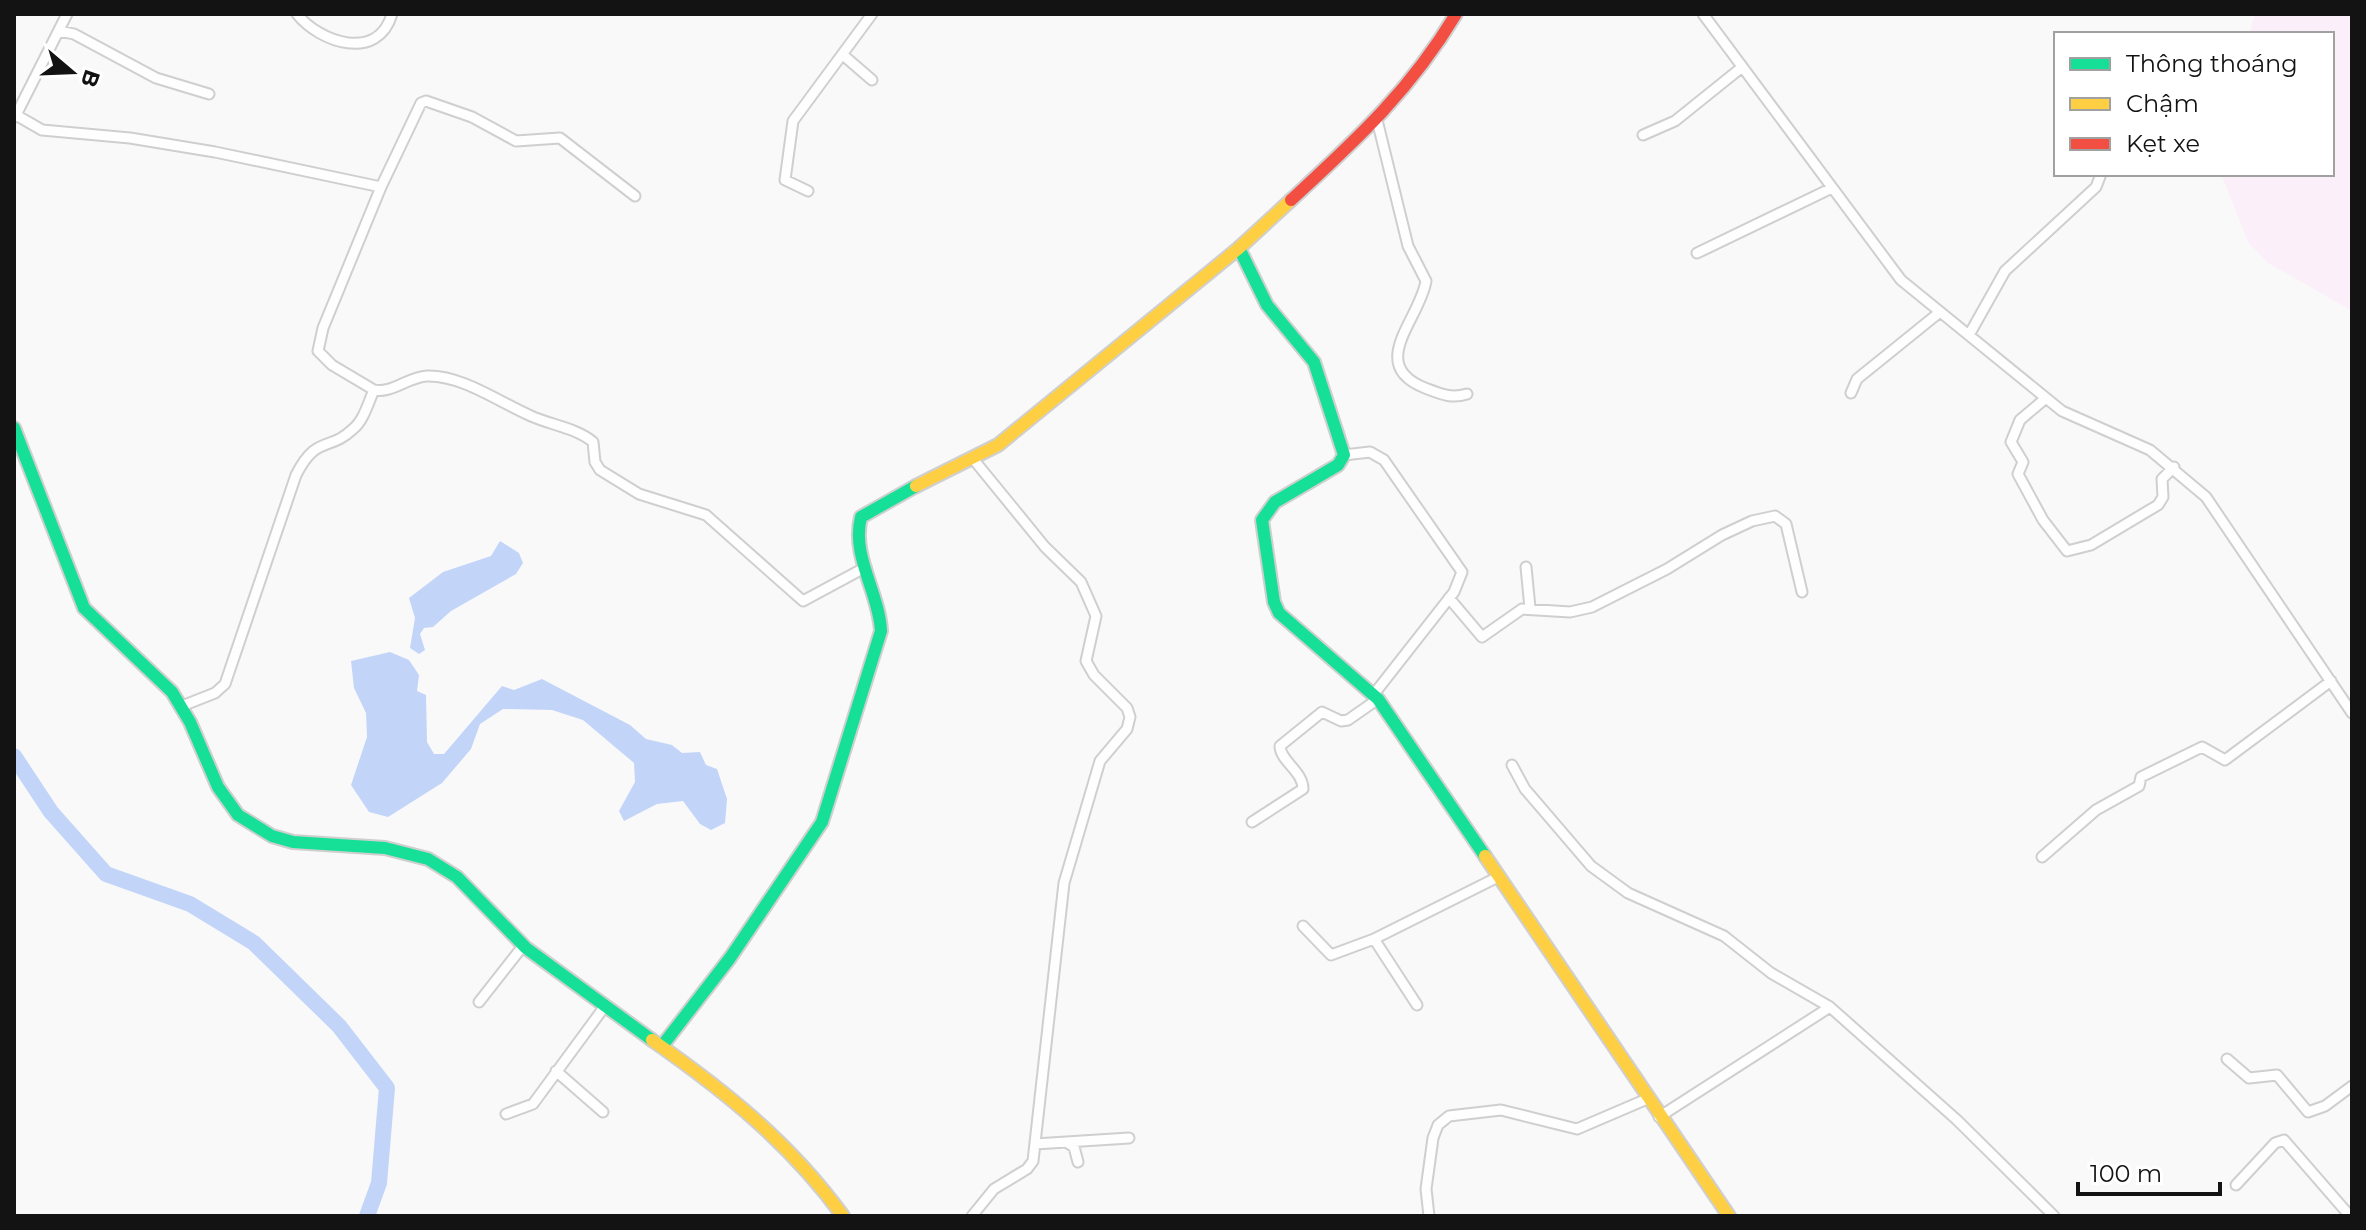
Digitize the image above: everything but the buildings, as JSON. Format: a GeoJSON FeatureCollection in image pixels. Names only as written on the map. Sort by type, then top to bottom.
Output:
{"type":"FeatureCollection","features":[{"type":"Feature","properties":{"kind":"street"},"geometry":{"type":"LineString","coordinates":[[67,14],[15,117],[42,130],[130,138],[381,187]]}},
{"type":"Feature","properties":{"kind":"street"},"geometry":{"type":"LineString","coordinates":[[297,14],[320,32],[361,44],[373,42],[384,32],[392,14]]}},
{"type":"Feature","properties":{"kind":"street"},"geometry":{"type":"LineString","coordinates":[[808,191],[785,180],[789,132],[793,121],[872,14]]}},
{"type":"Feature","properties":{"kind":"street"},"geometry":{"type":"LineString","coordinates":[[662,1046],[730,958],[826,813],[881,631],[881,610],[856,538],[861,517],[893,497],[974,460],[998,445],[1239,248],[1377,120],[1428,61],[1456,14]]}},
{"type":"Feature","properties":{"kind":"street"},"geometry":{"type":"LineString","coordinates":[[1703,14],[1901,280],[2046,398],[2075,418],[2150,450],[2174,467],[2206,497],[2352,713]]}},
{"type":"Feature","properties":{"kind":"street"},"geometry":{"type":"LineString","coordinates":[[59,31],[74,34],[156,78],[209,94]]}},
{"type":"Feature","properties":{"kind":"street"},"geometry":{"type":"LineString","coordinates":[[843,55],[872,80]]}},
{"type":"Feature","properties":{"kind":"street"},"geometry":{"type":"LineString","coordinates":[[1643,135],[1675,121],[1741,68]]}},
{"type":"Feature","properties":{"kind":"street"},"geometry":{"type":"LineString","coordinates":[[635,196],[560,138],[516,141],[472,117],[426,101],[421,103],[381,187],[323,328],[318,351],[332,365],[374,390],[387,389],[411,379],[436,377],[580,433],[593,442],[595,462],[600,470],[639,494],[706,515],[803,601],[866,567]]}},
{"type":"Feature","properties":{"kind":"street"},"geometry":{"type":"LineString","coordinates":[[1377,120],[1410,253],[1426,281],[1401,337],[1398,353],[1402,373],[1409,382],[1449,397],[1467,394]]}},
{"type":"Feature","properties":{"kind":"street"},"geometry":{"type":"LineString","coordinates":[[1969,335],[2005,271],[2096,187],[2100,176]]}},
{"type":"Feature","properties":{"kind":"street"},"geometry":{"type":"LineString","coordinates":[[1697,253],[1832,188]]}},
{"type":"Feature","properties":{"kind":"street"},"geometry":{"type":"LineString","coordinates":[[1239,248],[1267,305],[1314,362],[1344,455],[1338,465],[1275,502],[1262,520],[1261,528],[1279,613],[1376,697],[1729,1216]]}},
{"type":"Feature","properties":{"kind":"street"},"geometry":{"type":"LineString","coordinates":[[1851,393],[1857,379],[1940,312]]}},
{"type":"Feature","properties":{"kind":"street"},"geometry":{"type":"LineString","coordinates":[[182,706],[215,693],[225,684],[296,475],[316,446],[345,436],[359,423],[374,390]]}},
{"type":"Feature","properties":{"kind":"street"},"geometry":{"type":"LineString","coordinates":[[2046,398],[2020,420],[2011,442],[2023,462],[2018,474],[2029,497],[2067,551],[2091,545],[2158,505],[2163,497],[2162,479],[2174,467]]}},
{"type":"Feature","properties":{"kind":"street"},"geometry":{"type":"LineString","coordinates":[[14,428],[84,608],[99,627],[144,663],[182,706],[230,805],[249,825],[287,840],[329,848],[393,850],[427,858],[462,880],[523,946],[724,1089],[833,1196],[843,1216]]}},
{"type":"Feature","properties":{"kind":"street"},"geometry":{"type":"LineString","coordinates":[[1252,822],[1300,792],[1304,784],[1281,754],[1280,746],[1322,712],[1341,721],[1376,697],[1462,578],[1461,568],[1389,467],[1370,452],[1344,455]]}},
{"type":"Feature","properties":{"kind":"street"},"geometry":{"type":"LineString","coordinates":[[972,1216],[994,1189],[1031,1165],[1064,883],[1100,761],[1127,729],[1130,717],[1127,708],[1094,675],[1086,661],[1096,616],[1081,582],[1045,547],[974,460]]}},
{"type":"Feature","properties":{"kind":"street"},"geometry":{"type":"LineString","coordinates":[[1449,598],[1482,637],[1513,613],[1530,608],[1570,612],[1592,607],[1667,569],[1722,535],[1752,521],[1775,516],[1786,524],[1802,592]]}},
{"type":"Feature","properties":{"kind":"street"},"geometry":{"type":"LineString","coordinates":[[1526,567],[1524,577],[1532,601],[1530,608]]}},
{"type":"Feature","properties":{"kind":"street"},"geometry":{"type":"LineString","coordinates":[[2042,857],[2096,810],[2139,786],[2141,777],[2202,747],[2225,760],[2331,681]]}},
{"type":"Feature","properties":{"kind":"street"},"geometry":{"type":"LineString","coordinates":[[1512,765],[1525,789],[1591,866],[1628,893],[1724,936],[1771,973],[1830,1007],[1924,1089],[2054,1216]]}},
{"type":"Feature","properties":{"kind":"street"},"geometry":{"type":"LineString","coordinates":[[1303,926],[1331,955],[1374,939],[1498,877]]}},
{"type":"Feature","properties":{"kind":"street"},"geometry":{"type":"LineString","coordinates":[[1374,939],[1417,1005]]}},
{"type":"Feature","properties":{"kind":"street"},"geometry":{"type":"LineString","coordinates":[[479,1002],[523,946]]}},
{"type":"Feature","properties":{"kind":"street"},"geometry":{"type":"LineString","coordinates":[[506,1114],[533,1104],[605,1006]]}},
{"type":"Feature","properties":{"kind":"street"},"geometry":{"type":"LineString","coordinates":[[1659,1117],[1830,1007]]}},
{"type":"Feature","properties":{"kind":"street"},"geometry":{"type":"LineString","coordinates":[[2227,1059],[2252,1079],[2277,1075],[2308,1112],[2325,1106],[2352,1086]]}},
{"type":"Feature","properties":{"kind":"street"},"geometry":{"type":"LineString","coordinates":[[556,1071],[603,1112]]}},
{"type":"Feature","properties":{"kind":"street"},"geometry":{"type":"LineString","coordinates":[[1429,1216],[1426,1189],[1433,1138],[1438,1125],[1449,1116],[1501,1110],[1577,1129],[1647,1099]]}},
{"type":"Feature","properties":{"kind":"street"},"geometry":{"type":"LineString","coordinates":[[1035,1144],[1129,1138]]}},
{"type":"Feature","properties":{"kind":"street"},"geometry":{"type":"LineString","coordinates":[[2236,1185],[2275,1143],[2284,1140],[2350,1216]]}},
{"type":"Feature","properties":{"kind":"street"},"geometry":{"type":"LineString","coordinates":[[1066,1142],[1074,1147],[1078,1162]]}},
{"type":"Feature","properties":{"kind":"shaded area"},"geometry":{"type":"Polygon","coordinates":[[[2255,14],[2352,14],[2352,311],[2268,263],[2248,242],[2222,176],[2334,176],[2334,32],[2250,32],[2255,14]]]}},
{"type":"Feature","properties":{"kind":"water"},"geometry":{"type":"Polygon","coordinates":[[[500,541],[519,553],[523,563],[516,574],[451,611],[433,627],[424,628],[420,634],[425,650],[419,654],[410,648],[415,618],[409,598],[443,572],[491,556],[500,541]]]}},
{"type":"Feature","properties":{"kind":"water"},"geometry":{"type":"Polygon","coordinates":[[[390,652],[409,660],[419,675],[417,691],[426,695],[427,742],[434,754],[444,754],[502,686],[514,690],[542,679],[630,725],[646,739],[672,745],[682,753],[700,752],[706,765],[717,769],[727,799],[725,823],[711,830],[700,824],[683,801],[657,804],[624,821],[619,811],[635,782],[634,763],[583,720],[552,710],[503,709],[480,724],[471,749],[442,783],[388,817],[369,812],[351,785],[367,737],[366,713],[354,688],[351,661],[390,652]]]}},
{"type":"Feature","properties":{"kind":"waterway"},"geometry":{"type":"LineString","coordinates":[[14,756],[51,812],[106,874],[190,904],[254,943],[339,1026],[387,1088],[379,1183],[367,1216]]}},
{"type":"Feature","properties":{"kind":"traffic: fast"},"geometry":{"type":"LineString","coordinates":[[1239,248],[1267,305],[1314,362],[1344,455],[1338,465],[1275,502],[1262,520],[1274,602],[1279,613],[1378,699],[1485,856]]}},
{"type":"Feature","properties":{"kind":"traffic: fast"},"geometry":{"type":"LineString","coordinates":[[14,428],[84,608],[172,692],[190,722],[218,787],[238,815],[272,836],[293,842],[385,848],[428,859],[457,877],[526,948],[652,1040]]}},
{"type":"Feature","properties":{"kind":"traffic: fast"},"geometry":{"type":"LineString","coordinates":[[662,1046],[730,958],[822,822],[881,631],[876,602],[862,560],[861,517],[916,486]]}},
{"type":"Feature","properties":{"kind":"traffic: slow"},"geometry":{"type":"LineString","coordinates":[[916,486],[998,445],[1239,248],[1291,200]]}},
{"type":"Feature","properties":{"kind":"traffic: slow"},"geometry":{"type":"LineString","coordinates":[[1485,856],[1729,1216]]}},
{"type":"Feature","properties":{"kind":"traffic: slow"},"geometry":{"type":"LineString","coordinates":[[652,1040],[705,1079],[779,1142],[843,1216]]}},
{"type":"Feature","properties":{"kind":"traffic: jam"},"geometry":{"type":"LineString","coordinates":[[1291,200],[1401,91],[1456,14]]}}]}
